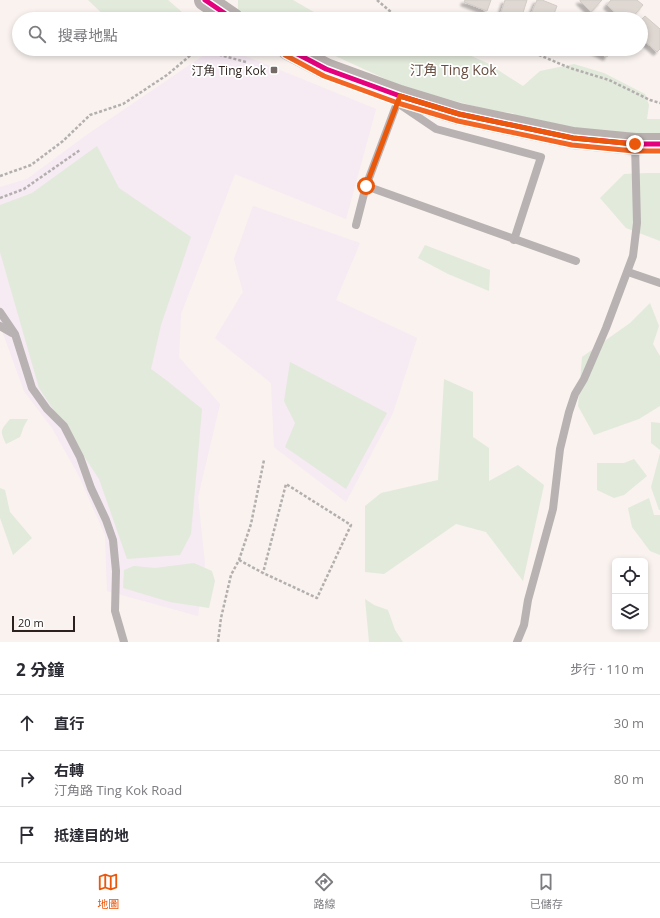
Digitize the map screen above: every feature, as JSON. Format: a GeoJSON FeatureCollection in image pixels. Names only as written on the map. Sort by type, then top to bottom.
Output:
{"type":"FeatureCollection","features":[{"type":"Feature","properties":{"kind":"main road"},"geometry":{"type":"LineString","coordinates":[[206,0],[223,12]]}},
{"type":"Feature","properties":{"kind":"main road"},"geometry":{"type":"LineString","coordinates":[[301,56],[326,69],[398,99],[459,114],[573,138],[635,144],[660,144]]}},
{"type":"Feature","properties":{"kind":"lane"},"geometry":{"type":"LineString","coordinates":[[356,225],[366,186],[398,99],[436,129],[541,157],[514,240]]}},
{"type":"Feature","properties":{"kind":"lane"},"geometry":{"type":"LineString","coordinates":[[517,642],[524,625],[528,600],[553,509],[560,449],[569,412],[575,394],[584,379],[606,328],[633,256],[637,223],[635,144]]}},
{"type":"Feature","properties":{"kind":"lane"},"geometry":{"type":"LineString","coordinates":[[366,186],[576,261]]}},
{"type":"Feature","properties":{"kind":"lane"},"geometry":{"type":"LineString","coordinates":[[628,272],[660,283]]}},
{"type":"Feature","properties":{"kind":"lane"},"geometry":{"type":"LineString","coordinates":[[0,312],[15,334],[32,388],[47,409],[64,426],[80,457],[113,540],[116,571],[115,611],[124,642]]}},
{"type":"Feature","properties":{"kind":"lane"},"geometry":{"type":"LineString","coordinates":[[0,326],[15,334]]}},
{"type":"Feature","properties":{"kind":"path"},"geometry":{"type":"LineString","coordinates":[[377,0],[391,12]]}},
{"type":"Feature","properties":{"kind":"path"},"geometry":{"type":"LineString","coordinates":[[0,176],[31,165],[63,141],[90,115],[122,104],[167,75],[190,56]]}},
{"type":"Feature","properties":{"kind":"path"},"geometry":{"type":"LineString","coordinates":[[224,56],[246,62]]}},
{"type":"Feature","properties":{"kind":"path"},"geometry":{"type":"LineString","coordinates":[[542,56],[570,68],[609,80],[650,100],[660,103]]}},
{"type":"Feature","properties":{"kind":"path"},"geometry":{"type":"LineString","coordinates":[[0,198],[24,189],[80,150]]}},
{"type":"Feature","properties":{"kind":"path"},"geometry":{"type":"LineString","coordinates":[[218,642],[231,575],[239,560],[251,524],[264,460]]}},
{"type":"Feature","properties":{"kind":"path"},"geometry":{"type":"LineString","coordinates":[[239,560],[263,572],[318,598],[351,525],[286,484],[263,572]]}},
{"type":"Feature","properties":{"kind":"shaded area"},"geometry":{"type":"Polygon","coordinates":[[[203,56],[245,56],[376,109],[346,219],[235,174],[181,314],[179,357],[220,404],[198,497],[205,564],[198,616],[107,591],[105,535],[79,476],[52,428],[24,391],[0,325],[0,187],[27,179],[88,134],[203,56]]]}},
{"type":"Feature","properties":{"kind":"shaded area"},"geometry":{"type":"Polygon","coordinates":[[[253,206],[360,243],[336,300],[417,338],[393,413],[346,502],[274,447],[271,383],[215,338],[243,292],[234,259],[253,206]]]}},
{"type":"Feature","properties":{"kind":"green space"},"geometry":{"type":"Polygon","coordinates":[[[88,0],[168,0],[182,12],[101,12],[88,0]]]}},
{"type":"Feature","properties":{"kind":"green space"},"geometry":{"type":"Polygon","coordinates":[[[238,0],[293,0],[314,12],[242,12],[238,10],[238,0]]]}},
{"type":"Feature","properties":{"kind":"green space"},"geometry":{"type":"Polygon","coordinates":[[[335,56],[472,56],[487,63],[523,86],[540,71],[574,64],[604,73],[645,94],[649,105],[647,119],[660,119],[660,134],[628,135],[524,126],[513,113],[492,111],[403,87],[335,56]]]}},
{"type":"Feature","properties":{"kind":"green space"},"geometry":{"type":"Polygon","coordinates":[[[97,146],[119,188],[191,237],[161,325],[151,369],[202,409],[191,534],[180,555],[127,559],[99,479],[39,388],[0,252],[0,205],[32,193],[97,146]]]}},
{"type":"Feature","properties":{"kind":"green space"},"geometry":{"type":"Polygon","coordinates":[[[660,173],[660,241],[626,228],[600,198],[624,174],[660,173]]]}},
{"type":"Feature","properties":{"kind":"green space"},"geometry":{"type":"Polygon","coordinates":[[[425,245],[490,270],[489,291],[448,274],[418,258],[425,245]]]}},
{"type":"Feature","properties":{"kind":"green space"},"geometry":{"type":"Polygon","coordinates":[[[650,303],[659,326],[653,344],[660,356],[660,406],[639,419],[594,435],[578,406],[582,357],[630,323],[650,303]]]}},
{"type":"Feature","properties":{"kind":"green space"},"geometry":{"type":"Polygon","coordinates":[[[290,362],[387,413],[346,489],[285,447],[295,423],[284,401],[290,362]]]}},
{"type":"Feature","properties":{"kind":"green space"},"geometry":{"type":"Polygon","coordinates":[[[444,379],[473,392],[473,437],[489,448],[489,481],[518,465],[544,485],[523,581],[486,532],[456,524],[384,574],[365,572],[365,506],[381,493],[438,480],[444,379]]]}},
{"type":"Feature","properties":{"kind":"green space"},"geometry":{"type":"Polygon","coordinates":[[[10,419],[28,419],[20,437],[6,444],[2,431],[10,419]]]}},
{"type":"Feature","properties":{"kind":"green space"},"geometry":{"type":"Polygon","coordinates":[[[651,422],[660,423],[660,450],[651,443],[651,422]]]}},
{"type":"Feature","properties":{"kind":"green space"},"geometry":{"type":"Polygon","coordinates":[[[660,453],[660,510],[659,510],[651,487],[660,453]]]}},
{"type":"Feature","properties":{"kind":"green space"},"geometry":{"type":"Polygon","coordinates":[[[634,459],[647,476],[624,495],[614,498],[597,490],[597,463],[624,463],[634,459]]]}},
{"type":"Feature","properties":{"kind":"green space"},"geometry":{"type":"Polygon","coordinates":[[[0,488],[5,490],[10,512],[32,538],[13,555],[0,518],[0,488]]]}},
{"type":"Feature","properties":{"kind":"green space"},"geometry":{"type":"Polygon","coordinates":[[[649,498],[654,515],[660,515],[660,555],[650,551],[632,527],[628,508],[649,498]]]}},
{"type":"Feature","properties":{"kind":"green space"},"geometry":{"type":"Polygon","coordinates":[[[194,563],[212,571],[215,581],[209,608],[170,602],[123,588],[124,570],[134,566],[155,568],[194,563]]]}},
{"type":"Feature","properties":{"kind":"green space"},"geometry":{"type":"Polygon","coordinates":[[[365,599],[374,605],[388,610],[395,630],[403,642],[369,642],[365,599]]]}},
{"type":"Feature","properties":{"kind":"building"},"geometry":{"type":"Polygon","coordinates":[[[465,0],[491,0],[487,11],[464,2],[465,0]]]}},
{"type":"Feature","properties":{"kind":"building"},"geometry":{"type":"Polygon","coordinates":[[[505,0],[527,0],[523,12],[501,12],[505,0]]]}},
{"type":"Feature","properties":{"kind":"building"},"geometry":{"type":"Polygon","coordinates":[[[537,0],[542,0],[557,6],[555,12],[532,12],[537,0]]]}},
{"type":"Feature","properties":{"kind":"building"},"geometry":{"type":"Polygon","coordinates":[[[580,0],[602,0],[591,12],[580,0]]]}},
{"type":"Feature","properties":{"kind":"building"},"geometry":{"type":"Polygon","coordinates":[[[611,0],[637,0],[643,5],[637,12],[614,12],[607,5],[611,0]]]}},
{"type":"Feature","properties":{"kind":"building"},"geometry":{"type":"Polygon","coordinates":[[[648,19],[660,29],[660,49],[657,52],[648,44],[648,19]]]}},
{"type":"Feature","properties":{"kind":"transit line"},"geometry":{"type":"LineString","coordinates":[[205,0],[223,12]]}},
{"type":"Feature","properties":{"kind":"transit line"},"geometry":{"type":"LineString","coordinates":[[287,56],[324,76],[398,103],[458,121],[572,145],[634,151],[660,151]]}},
{"type":"Feature","properties":{"kind":"transit line"},"geometry":{"type":"LineString","coordinates":[[301,56],[326,69],[400,96],[459,114],[573,138],[635,144],[660,144]]}},
{"type":"Feature","properties":{"kind":"place","name":"汀角 Ting Kok"},"geometry":{"type":"Point","coordinates":[274,70]}},
{"type":"Feature","properties":{"kind":"district","name":"汀角 Ting Kok"},"geometry":{"type":"Point","coordinates":[453,69]}},
{"type":"Feature","properties":{"kind":"route"},"geometry":{"type":"LineString","coordinates":[[366,186],[400,96],[459,114],[573,138],[635,144]]}}]}
